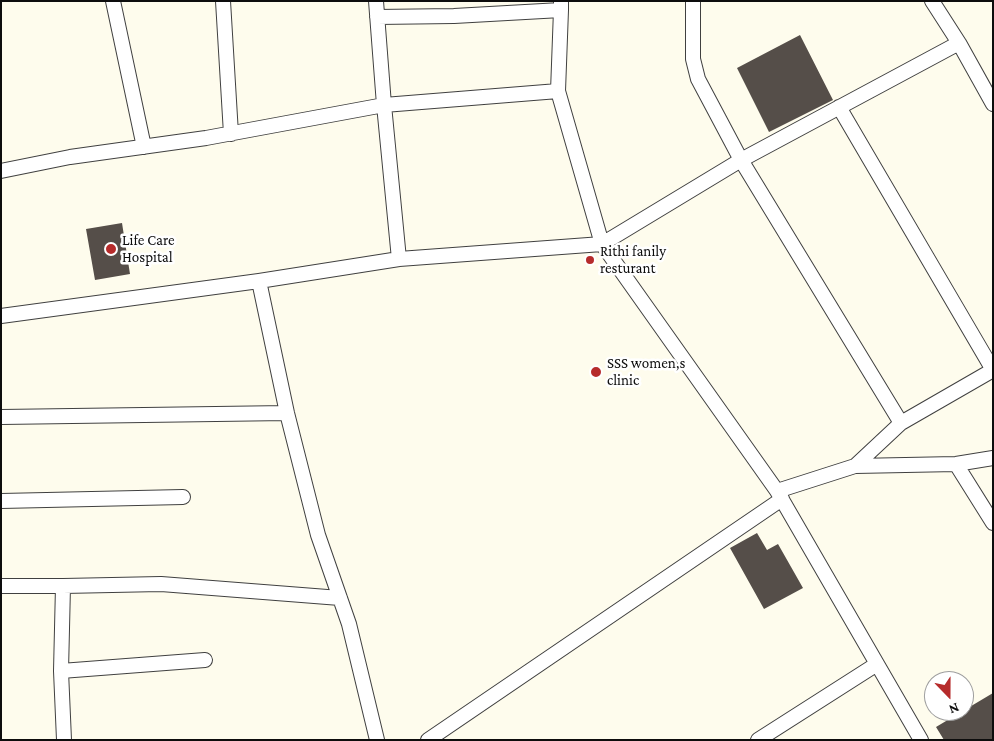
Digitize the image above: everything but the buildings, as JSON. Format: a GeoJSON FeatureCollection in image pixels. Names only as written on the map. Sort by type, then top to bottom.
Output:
{"type":"FeatureCollection","features":[{"type":"Feature","properties":{"kind":"street"},"geometry":{"type":"LineString","coordinates":[[113,1],[144,147]]}},
{"type":"Feature","properties":{"kind":"street"},"geometry":{"type":"LineString","coordinates":[[223,1],[231,134]]}},
{"type":"Feature","properties":{"kind":"street"},"geometry":{"type":"LineString","coordinates":[[376,1],[399,259]]}},
{"type":"Feature","properties":{"kind":"street"},"geometry":{"type":"LineString","coordinates":[[454,1],[454,16]]}},
{"type":"Feature","properties":{"kind":"street"},"geometry":{"type":"LineString","coordinates":[[693,1],[693,58],[698,79],[741,160],[901,423]]}},
{"type":"Feature","properties":{"kind":"street"},"geometry":{"type":"LineString","coordinates":[[932,1],[959,43],[993,104]]}},
{"type":"Feature","properties":{"kind":"street"},"geometry":{"type":"LineString","coordinates":[[377,17],[454,16],[561,6],[558,91],[602,244],[779,495],[921,740]]}},
{"type":"Feature","properties":{"kind":"street"},"geometry":{"type":"LineString","coordinates":[[1,316],[259,281],[399,259],[602,244],[741,160],[959,43]]}},
{"type":"Feature","properties":{"kind":"street"},"geometry":{"type":"LineString","coordinates":[[1,172],[70,157],[231,134],[384,105],[558,91]]}},
{"type":"Feature","properties":{"kind":"street"},"geometry":{"type":"LineString","coordinates":[[839,107],[993,370],[901,423],[855,466]]}},
{"type":"Feature","properties":{"kind":"street"},"geometry":{"type":"LineString","coordinates":[[259,281],[287,413],[318,535],[349,624],[377,740]]}},
{"type":"Feature","properties":{"kind":"street"},"geometry":{"type":"LineString","coordinates":[[1,417],[287,413]]}},
{"type":"Feature","properties":{"kind":"street"},"geometry":{"type":"LineString","coordinates":[[428,740],[779,495],[855,466],[956,464],[993,458]]}},
{"type":"Feature","properties":{"kind":"street"},"geometry":{"type":"LineString","coordinates":[[956,464],[993,523]]}},
{"type":"Feature","properties":{"kind":"street"},"geometry":{"type":"LineString","coordinates":[[1,501],[183,497]]}},
{"type":"Feature","properties":{"kind":"street"},"geometry":{"type":"LineString","coordinates":[[1,586],[161,584],[340,598]]}},
{"type":"Feature","properties":{"kind":"street"},"geometry":{"type":"LineString","coordinates":[[62,586],[61,671],[64,740]]}},
{"type":"Feature","properties":{"kind":"street"},"geometry":{"type":"LineString","coordinates":[[61,671],[205,660]]}},
{"type":"Feature","properties":{"kind":"street"},"geometry":{"type":"LineString","coordinates":[[758,740],[877,664]]}},
{"type":"Feature","properties":{"kind":"place","name":"Life Care Hospital"},"geometry":{"type":"Point","coordinates":[111,249]}},
{"type":"Feature","properties":{"kind":"place","name":"Rithi fanily resturant"},"geometry":{"type":"Point","coordinates":[590,260]}},
{"type":"Feature","properties":{"kind":"place","name":"SSS women,s clinic"},"geometry":{"type":"Point","coordinates":[596,372]}}]}
